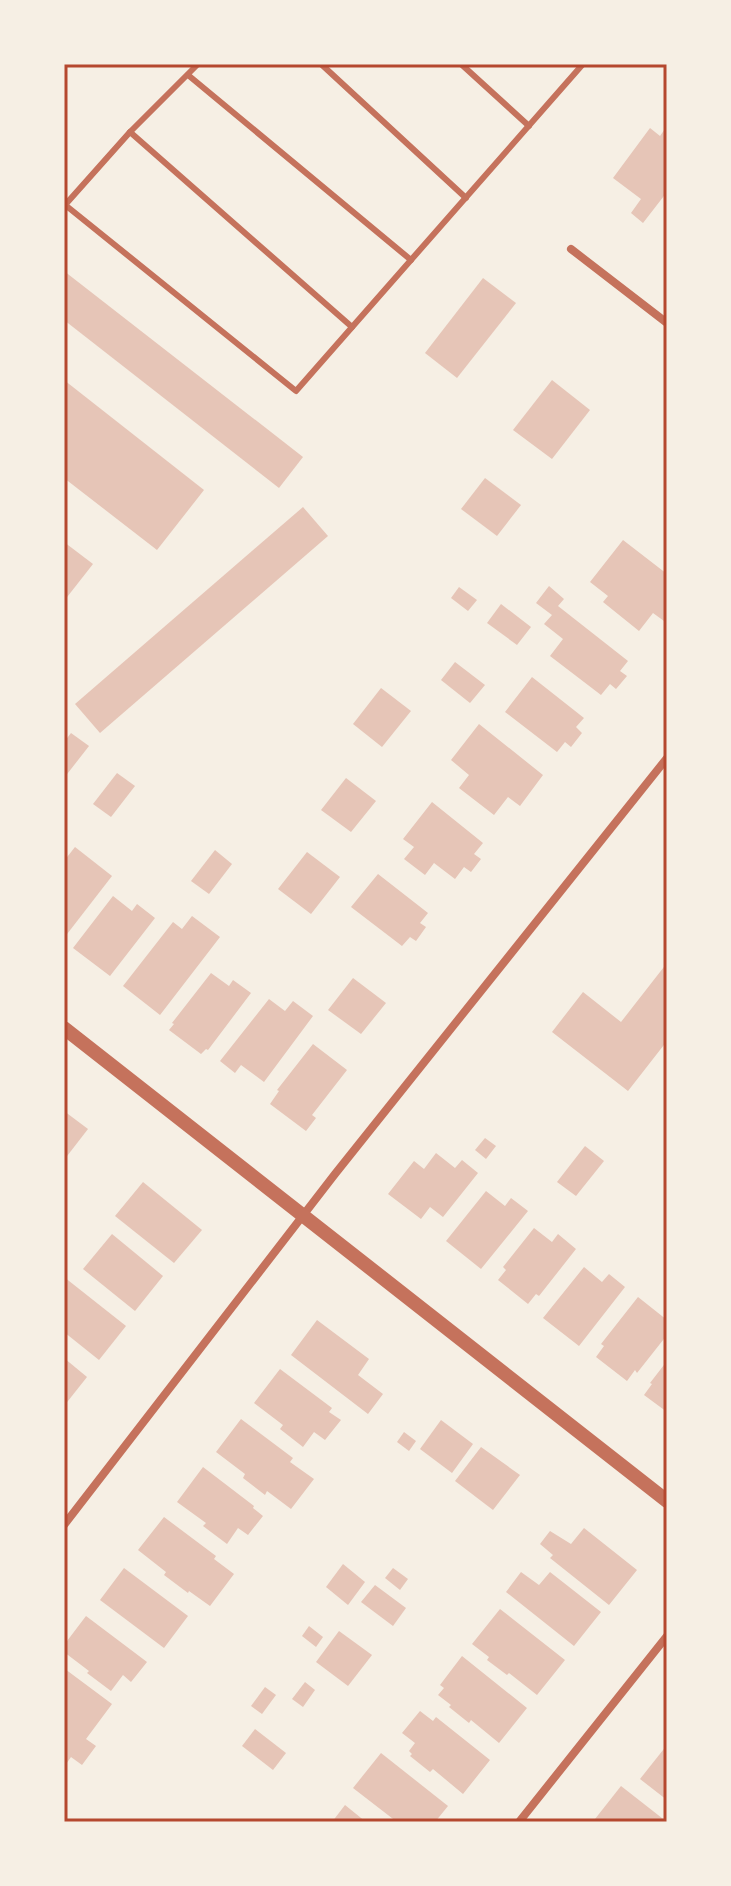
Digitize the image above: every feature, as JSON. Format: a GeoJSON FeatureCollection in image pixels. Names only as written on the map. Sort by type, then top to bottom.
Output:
{"type":"FeatureCollection","features":[{"type":"Feature","properties":{"kind":"street"},"geometry":{"type":"LineString","coordinates":[[571,249],[667,323]]}},
{"type":"Feature","properties":{"kind":"street"},"geometry":{"type":"LineString","coordinates":[[64,1525],[303,1216],[667,758]]}},
{"type":"Feature","properties":{"kind":"street"},"geometry":{"type":"LineString","coordinates":[[64,1028],[667,1501]]}},
{"type":"Feature","properties":{"kind":"street"},"geometry":{"type":"LineString","coordinates":[[519,1822],[667,1636]]}},
{"type":"Feature","properties":{"kind":"lane"},"geometry":{"type":"LineString","coordinates":[[198,64],[130,132],[64,205],[296,391],[583,64]]}},
{"type":"Feature","properties":{"kind":"lane"},"geometry":{"type":"LineString","coordinates":[[321,64],[466,198]]}},
{"type":"Feature","properties":{"kind":"lane"},"geometry":{"type":"LineString","coordinates":[[461,64],[529,126]]}},
{"type":"Feature","properties":{"kind":"lane"},"geometry":{"type":"LineString","coordinates":[[188,75],[411,260]]}},
{"type":"Feature","properties":{"kind":"lane"},"geometry":{"type":"LineString","coordinates":[[130,132],[352,327]]}},
{"type":"Feature","properties":{"kind":"building"},"geometry":{"type":"Polygon","coordinates":[[[667,126],[667,192],[643,223],[631,213],[641,199],[613,178],[650,128],[660,136],[667,126]]]}},
{"type":"Feature","properties":{"kind":"building"},"geometry":{"type":"Polygon","coordinates":[[[64,271],[303,457],[279,488],[64,320],[64,271]]]}},
{"type":"Feature","properties":{"kind":"building"},"geometry":{"type":"Polygon","coordinates":[[[483,278],[516,303],[457,378],[425,353],[483,278]]]}},
{"type":"Feature","properties":{"kind":"building"},"geometry":{"type":"Polygon","coordinates":[[[64,380],[204,490],[157,550],[64,478],[64,380]]]}},
{"type":"Feature","properties":{"kind":"building"},"geometry":{"type":"Polygon","coordinates":[[[552,380],[590,410],[552,459],[513,430],[552,380]]]}},
{"type":"Feature","properties":{"kind":"building"},"geometry":{"type":"Polygon","coordinates":[[[485,478],[521,505],[497,536],[461,509],[485,478]]]}},
{"type":"Feature","properties":{"kind":"building"},"geometry":{"type":"Polygon","coordinates":[[[303,507],[328,536],[100,733],[75,704],[303,507]]]}},
{"type":"Feature","properties":{"kind":"building"},"geometry":{"type":"Polygon","coordinates":[[[623,540],[667,574],[667,618],[664,621],[653,613],[639,631],[603,602],[608,596],[590,582],[623,540]]]}},
{"type":"Feature","properties":{"kind":"building"},"geometry":{"type":"Polygon","coordinates":[[[64,542],[93,564],[64,601],[64,542]]]}},
{"type":"Feature","properties":{"kind":"building"},"geometry":{"type":"Polygon","coordinates":[[[549,586],[564,599],[558,606],[628,661],[620,671],[627,676],[616,689],[610,684],[601,695],[550,656],[563,639],[544,624],[552,615],[536,603],[549,586]]]}},
{"type":"Feature","properties":{"kind":"building"},"geometry":{"type":"Polygon","coordinates":[[[459,587],[477,600],[468,611],[451,598],[459,587]]]}},
{"type":"Feature","properties":{"kind":"building"},"geometry":{"type":"Polygon","coordinates":[[[501,604],[531,627],[517,645],[487,623],[501,604]]]}},
{"type":"Feature","properties":{"kind":"building"},"geometry":{"type":"Polygon","coordinates":[[[455,662],[485,685],[470,703],[441,680],[455,662]]]}},
{"type":"Feature","properties":{"kind":"building"},"geometry":{"type":"Polygon","coordinates":[[[532,677],[584,718],[576,727],[582,733],[571,747],[565,742],[557,752],[505,712],[532,677]]]}},
{"type":"Feature","properties":{"kind":"building"},"geometry":{"type":"Polygon","coordinates":[[[381,688],[411,711],[382,747],[353,724],[381,688]]]}},
{"type":"Feature","properties":{"kind":"building"},"geometry":{"type":"Polygon","coordinates":[[[479,724],[543,775],[520,806],[508,797],[494,815],[459,788],[469,775],[451,760],[479,724]]]}},
{"type":"Feature","properties":{"kind":"building"},"geometry":{"type":"Polygon","coordinates":[[[71,733],[89,746],[64,778],[64,742],[71,733]]]}},
{"type":"Feature","properties":{"kind":"building"},"geometry":{"type":"Polygon","coordinates":[[[117,773],[135,786],[111,817],[93,804],[117,773]]]}},
{"type":"Feature","properties":{"kind":"building"},"geometry":{"type":"Polygon","coordinates":[[[346,778],[376,801],[351,832],[321,810],[346,778]]]}},
{"type":"Feature","properties":{"kind":"building"},"geometry":{"type":"Polygon","coordinates":[[[432,802],[483,843],[474,854],[481,859],[471,872],[464,867],[455,879],[434,863],[425,875],[404,859],[414,847],[403,839],[432,802]]]}},
{"type":"Feature","properties":{"kind":"building"},"geometry":{"type":"Polygon","coordinates":[[[75,847],[112,876],[64,938],[64,861],[75,847]]]}},
{"type":"Feature","properties":{"kind":"building"},"geometry":{"type":"Polygon","coordinates":[[[215,850],[232,864],[209,894],[191,881],[215,850]]]}},
{"type":"Feature","properties":{"kind":"building"},"geometry":{"type":"Polygon","coordinates":[[[307,852],[340,877],[311,914],[278,889],[307,852]]]}},
{"type":"Feature","properties":{"kind":"building"},"geometry":{"type":"Polygon","coordinates":[[[378,874],[428,913],[420,923],[426,927],[416,941],[410,937],[402,946],[351,907],[378,874]]]}},
{"type":"Feature","properties":{"kind":"building"},"geometry":{"type":"Polygon","coordinates":[[[113,896],[132,911],[137,904],[155,918],[110,976],[73,948],[113,896]]]}},
{"type":"Feature","properties":{"kind":"building"},"geometry":{"type":"Polygon","coordinates":[[[192,916],[220,937],[160,1015],[123,986],[173,922],[182,929],[192,916]]]}},
{"type":"Feature","properties":{"kind":"building"},"geometry":{"type":"Polygon","coordinates":[[[667,963],[667,1041],[628,1091],[552,1032],[583,992],[621,1022],[667,963]]]}},
{"type":"Feature","properties":{"kind":"building"},"geometry":{"type":"Polygon","coordinates":[[[211,973],[229,986],[233,980],[251,993],[208,1050],[201,1054],[169,1030],[211,973]]]}},
{"type":"Feature","properties":{"kind":"building"},"geometry":{"type":"Polygon","coordinates":[[[353,978],[386,1003],[361,1034],[328,1010],[353,978]]]}},
{"type":"Feature","properties":{"kind":"building"},"geometry":{"type":"Polygon","coordinates":[[[269,999],[285,1011],[293,1001],[313,1016],[264,1082],[241,1065],[235,1073],[220,1061],[269,999]]]}},
{"type":"Feature","properties":{"kind":"building"},"geometry":{"type":"Polygon","coordinates":[[[313,1044],[347,1070],[312,1115],[316,1118],[306,1131],[270,1104],[277,1090],[313,1044]]]}},
{"type":"Feature","properties":{"kind":"building"},"geometry":{"type":"Polygon","coordinates":[[[64,1111],[88,1129],[64,1160],[64,1111]]]}},
{"type":"Feature","properties":{"kind":"building"},"geometry":{"type":"Polygon","coordinates":[[[485,1138],[496,1146],[486,1159],[475,1150],[485,1138]]]}},
{"type":"Feature","properties":{"kind":"building"},"geometry":{"type":"Polygon","coordinates":[[[585,1146],[604,1161],[576,1196],[557,1182],[585,1146]]]}},
{"type":"Feature","properties":{"kind":"building"},"geometry":{"type":"Polygon","coordinates":[[[436,1153],[455,1168],[462,1160],[478,1173],[443,1217],[430,1207],[421,1219],[388,1194],[414,1161],[424,1169],[436,1153]]]}},
{"type":"Feature","properties":{"kind":"building"},"geometry":{"type":"Polygon","coordinates":[[[143,1182],[202,1230],[174,1263],[115,1216],[143,1182]]]}},
{"type":"Feature","properties":{"kind":"building"},"geometry":{"type":"Polygon","coordinates":[[[486,1191],[505,1206],[511,1198],[528,1211],[481,1269],[446,1241],[486,1191]]]}},
{"type":"Feature","properties":{"kind":"building"},"geometry":{"type":"Polygon","coordinates":[[[534,1228],[552,1242],[558,1234],[576,1249],[539,1296],[536,1294],[528,1304],[498,1280],[506,1270],[503,1267],[534,1228]]]}},
{"type":"Feature","properties":{"kind":"building"},"geometry":{"type":"Polygon","coordinates":[[[112,1234],[163,1276],[135,1311],[83,1269],[112,1234]]]}},
{"type":"Feature","properties":{"kind":"building"},"geometry":{"type":"Polygon","coordinates":[[[584,1267],[602,1282],[609,1274],[625,1287],[579,1346],[543,1318],[584,1267]]]}},
{"type":"Feature","properties":{"kind":"building"},"geometry":{"type":"Polygon","coordinates":[[[64,1277],[126,1326],[99,1360],[64,1332],[64,1277]]]}},
{"type":"Feature","properties":{"kind":"building"},"geometry":{"type":"Polygon","coordinates":[[[638,1297],[667,1320],[667,1335],[627,1381],[596,1357],[604,1346],[601,1344],[638,1297]]]}},
{"type":"Feature","properties":{"kind":"building"},"geometry":{"type":"Polygon","coordinates":[[[317,1320],[369,1359],[358,1375],[383,1394],[368,1414],[291,1355],[317,1320]]]}},
{"type":"Feature","properties":{"kind":"building"},"geometry":{"type":"Polygon","coordinates":[[[64,1358],[87,1377],[64,1406],[64,1358]]]}},
{"type":"Feature","properties":{"kind":"building"},"geometry":{"type":"Polygon","coordinates":[[[667,1361],[667,1412],[644,1395],[667,1361]]]}},
{"type":"Feature","properties":{"kind":"building"},"geometry":{"type":"Polygon","coordinates":[[[280,1369],[332,1408],[329,1412],[341,1420],[325,1440],[314,1432],[303,1447],[280,1429],[283,1425],[254,1403],[280,1369]]]}},
{"type":"Feature","properties":{"kind":"building"},"geometry":{"type":"Polygon","coordinates":[[[241,1419],[293,1458],[290,1462],[314,1479],[291,1509],[267,1491],[265,1495],[243,1478],[245,1474],[216,1452],[241,1419]]]}},
{"type":"Feature","properties":{"kind":"building"},"geometry":{"type":"Polygon","coordinates":[[[441,1420],[473,1444],[452,1473],[420,1449],[441,1420]]]}},
{"type":"Feature","properties":{"kind":"building"},"geometry":{"type":"Polygon","coordinates":[[[404,1432],[416,1441],[409,1451],[397,1442],[404,1432]]]}},
{"type":"Feature","properties":{"kind":"building"},"geometry":{"type":"Polygon","coordinates":[[[481,1447],[520,1475],[493,1510],[455,1481],[481,1447]]]}},
{"type":"Feature","properties":{"kind":"building"},"geometry":{"type":"Polygon","coordinates":[[[203,1467],[263,1516],[248,1535],[238,1528],[227,1544],[203,1526],[206,1523],[177,1502],[203,1467]]]}},
{"type":"Feature","properties":{"kind":"building"},"geometry":{"type":"Polygon","coordinates":[[[164,1517],[216,1556],[214,1559],[234,1574],[210,1606],[164,1575],[166,1572],[138,1550],[164,1517]]]}},
{"type":"Feature","properties":{"kind":"building"},"geometry":{"type":"Polygon","coordinates":[[[584,1528],[637,1570],[609,1605],[550,1558],[553,1555],[540,1544],[550,1531],[571,1544],[584,1528]]]}},
{"type":"Feature","properties":{"kind":"building"},"geometry":{"type":"Polygon","coordinates":[[[343,1564],[365,1582],[348,1605],[326,1587],[343,1564]]]}},
{"type":"Feature","properties":{"kind":"building"},"geometry":{"type":"Polygon","coordinates":[[[124,1568],[188,1616],[164,1648],[100,1600],[124,1568]]]}},
{"type":"Feature","properties":{"kind":"building"},"geometry":{"type":"Polygon","coordinates":[[[393,1568],[408,1579],[400,1590],[385,1578],[393,1568]]]}},
{"type":"Feature","properties":{"kind":"building"},"geometry":{"type":"Polygon","coordinates":[[[521,1572],[539,1585],[550,1572],[601,1612],[574,1646],[506,1592],[521,1572]]]}},
{"type":"Feature","properties":{"kind":"building"},"geometry":{"type":"Polygon","coordinates":[[[375,1585],[406,1608],[393,1626],[361,1602],[375,1585]]]}},
{"type":"Feature","properties":{"kind":"building"},"geometry":{"type":"Polygon","coordinates":[[[500,1609],[565,1660],[537,1695],[487,1660],[489,1657],[472,1644],[500,1609]]]}},
{"type":"Feature","properties":{"kind":"building"},"geometry":{"type":"Polygon","coordinates":[[[86,1616],[147,1662],[131,1682],[123,1675],[111,1691],[64,1652],[64,1645],[86,1616]]]}},
{"type":"Feature","properties":{"kind":"building"},"geometry":{"type":"Polygon","coordinates":[[[309,1626],[323,1637],[316,1647],[302,1636],[309,1626]]]}},
{"type":"Feature","properties":{"kind":"building"},"geometry":{"type":"Polygon","coordinates":[[[339,1631],[372,1655],[348,1686],[316,1662],[339,1631]]]}},
{"type":"Feature","properties":{"kind":"building"},"geometry":{"type":"Polygon","coordinates":[[[462,1656],[527,1708],[499,1743],[471,1720],[469,1723],[438,1695],[444,1688],[440,1685],[462,1656]]]}},
{"type":"Feature","properties":{"kind":"building"},"geometry":{"type":"Polygon","coordinates":[[[65,1669],[112,1704],[86,1739],[96,1746],[82,1765],[71,1757],[64,1767],[65,1669]]]}},
{"type":"Feature","properties":{"kind":"building"},"geometry":{"type":"Polygon","coordinates":[[[305,1682],[315,1690],[303,1707],[292,1699],[305,1682]]]}},
{"type":"Feature","properties":{"kind":"building"},"geometry":{"type":"Polygon","coordinates":[[[265,1687],[276,1695],[262,1714],[251,1706],[265,1687]]]}},
{"type":"Feature","properties":{"kind":"building"},"geometry":{"type":"Polygon","coordinates":[[[420,1711],[433,1721],[436,1717],[490,1760],[463,1794],[433,1769],[430,1772],[410,1756],[409,1751],[415,1743],[402,1733],[420,1711]]]}},
{"type":"Feature","properties":{"kind":"building"},"geometry":{"type":"Polygon","coordinates":[[[255,1729],[286,1753],[273,1770],[242,1746],[255,1729]]]}},
{"type":"Feature","properties":{"kind":"building"},"geometry":{"type":"Polygon","coordinates":[[[667,1745],[667,1800],[640,1779],[667,1745]]]}},
{"type":"Feature","properties":{"kind":"building"},"geometry":{"type":"Polygon","coordinates":[[[381,1753],[448,1806],[435,1822],[397,1822],[353,1788],[381,1753]]]}},
{"type":"Feature","properties":{"kind":"building"},"geometry":{"type":"Polygon","coordinates":[[[621,1786],[667,1822],[599,1822],[595,1819],[621,1786]]]}},
{"type":"Feature","properties":{"kind":"building"},"geometry":{"type":"Polygon","coordinates":[[[345,1805],[366,1822],[332,1822],[345,1805]]]}}]}
